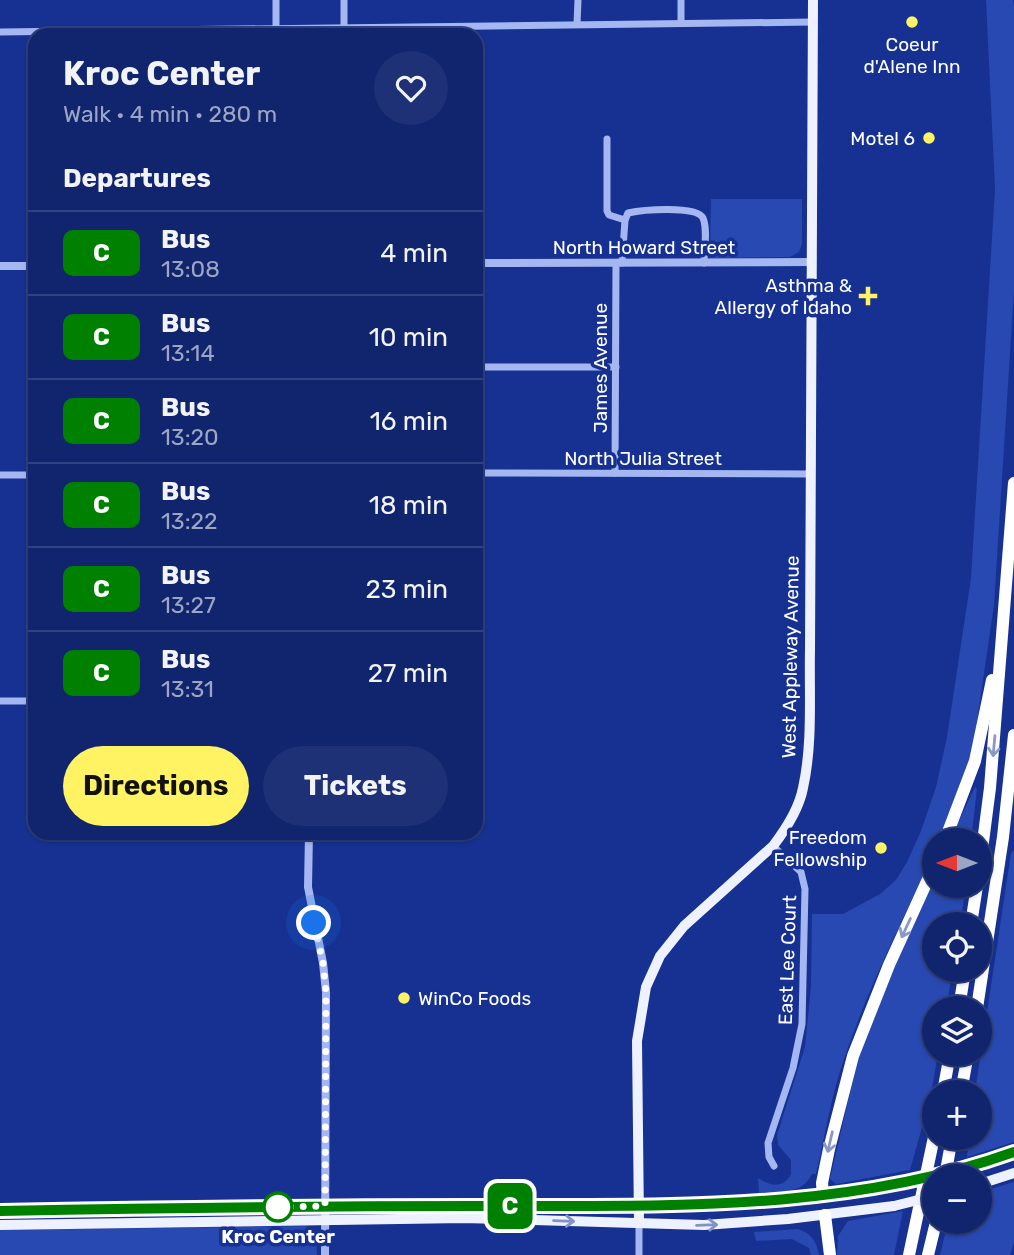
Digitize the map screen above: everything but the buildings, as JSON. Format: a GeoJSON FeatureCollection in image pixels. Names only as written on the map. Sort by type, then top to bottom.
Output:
{"type":"FeatureCollection","features":[{"type":"Feature","properties":{"kind":"highway"},"geometry":{"type":"LineString","coordinates":[[985,828],[1004,629],[1014,483]]}},
{"type":"Feature","properties":{"kind":"highway"},"geometry":{"type":"LineString","coordinates":[[950,828],[975,761],[1004,629]]}},
{"type":"Feature","properties":{"kind":"highway"},"geometry":{"type":"LineString","coordinates":[[979,996],[1003,838],[1014,735]]}},
{"type":"Feature","properties":{"kind":"highway"},"geometry":{"type":"LineString","coordinates":[[823,1195],[822,1183],[829,1149],[853,1056],[922,893]]}},
{"type":"Feature","properties":{"kind":"highway"},"geometry":{"type":"LineString","coordinates":[[909,1255],[931,1150]]}},
{"type":"Feature","properties":{"kind":"highway"},"geometry":{"type":"LineString","coordinates":[[825,1215],[830,1255]]}},
{"type":"Feature","properties":{"kind":"highway"},"geometry":{"type":"LineString","coordinates":[[928,1255],[933,1234]]}},
{"type":"Feature","properties":{"kind":"main road","name":"West Appleway Avenue"},"geometry":{"type":"LineString","coordinates":[[639,1223],[637,1041],[646,987],[660,956],[684,926],[773,846],[785,831],[803,788],[807,751],[813,0]]}},
{"type":"Feature","properties":{"kind":"main road"},"geometry":{"type":"LineString","coordinates":[[0,1211],[325,1206],[704,1206],[823,1195],[901,1183],[975,1166],[1014,1152]]}},
{"type":"Feature","properties":{"kind":"main road"},"geometry":{"type":"LineString","coordinates":[[992,1180],[1014,1172]]}},
{"type":"Feature","properties":{"kind":"main road"},"geometry":{"type":"LineString","coordinates":[[823,1195],[825,1215]]}},
{"type":"Feature","properties":{"kind":"main road"},"geometry":{"type":"LineString","coordinates":[[0,1225],[464,1218],[704,1225],[825,1215],[894,1206],[922,1199]]}},
{"type":"Feature","properties":{"kind":"street"},"geometry":{"type":"LineString","coordinates":[[276,0],[276,28]]}},
{"type":"Feature","properties":{"kind":"street"},"geometry":{"type":"LineString","coordinates":[[344,0],[344,28],[813,22]]}},
{"type":"Feature","properties":{"kind":"street"},"geometry":{"type":"LineString","coordinates":[[577,24],[578,0]]}},
{"type":"Feature","properties":{"kind":"street"},"geometry":{"type":"LineString","coordinates":[[681,0],[681,23]]}},
{"type":"Feature","properties":{"kind":"street"},"geometry":{"type":"LineString","coordinates":[[0,32],[28,32]]}},
{"type":"Feature","properties":{"kind":"street"},"geometry":{"type":"LineString","coordinates":[[607,139],[609,215],[625,220],[628,213],[632,212],[697,212],[705,226],[704,262]]}},
{"type":"Feature","properties":{"kind":"street","name":"James Avenue"},"geometry":{"type":"LineString","coordinates":[[615,474],[619,263],[625,220]]}},
{"type":"Feature","properties":{"kind":"street","name":"North Howard Street"},"geometry":{"type":"LineString","coordinates":[[483,263],[811,262]]}},
{"type":"Feature","properties":{"kind":"street"},"geometry":{"type":"LineString","coordinates":[[0,266],[28,266]]}},
{"type":"Feature","properties":{"kind":"street"},"geometry":{"type":"LineString","coordinates":[[483,367],[615,367]]}},
{"type":"Feature","properties":{"kind":"street","name":"North Julia Street"},"geometry":{"type":"LineString","coordinates":[[483,474],[810,474]]}},
{"type":"Feature","properties":{"kind":"street"},"geometry":{"type":"LineString","coordinates":[[0,475],[28,475]]}},
{"type":"Feature","properties":{"kind":"street"},"geometry":{"type":"LineString","coordinates":[[0,701],[28,701]]}},
{"type":"Feature","properties":{"kind":"street"},"geometry":{"type":"LineString","coordinates":[[309,840],[308,887],[326,992],[325,1255]]}},
{"type":"Feature","properties":{"kind":"street","name":"East Lee Court"},"geometry":{"type":"LineString","coordinates":[[773,846],[801,872],[805,889],[802,1024],[793,1068],[768,1143],[769,1157],[774,1166]]}},
{"type":"Feature","properties":{"kind":"street","name":"West Appleway Avenue"},"geometry":{"type":"LineString","coordinates":[[639,1223],[639,1255]]}},
{"type":"Feature","properties":{"kind":"shaded area"},"geometry":{"type":"Polygon","coordinates":[[[986,0],[1013,0],[1014,290],[994,605],[972,755],[945,828],[922,828],[936,787],[947,737],[971,578],[995,189],[986,0]]]}},
{"type":"Feature","properties":{"kind":"shaded area"},"geometry":{"type":"Polygon","coordinates":[[[711,199],[802,199],[802,244],[799,252],[790,257],[710,258],[711,199]]]}},
{"type":"Feature","properties":{"kind":"shaded area"},"geometry":{"type":"Polygon","coordinates":[[[975,787],[977,789],[972,828],[956,828],[975,787]]]}},
{"type":"Feature","properties":{"kind":"shaded area"},"geometry":{"type":"Polygon","coordinates":[[[922,828],[922,879],[853,1033],[835,1087],[816,1174],[812,1174],[808,1181],[796,1189],[759,1193],[758,1178],[776,1185],[784,1182],[791,1174],[791,1160],[778,1145],[777,1135],[805,1047],[811,987],[812,914],[843,914],[880,894],[896,880],[922,828]]]}},
{"type":"Feature","properties":{"kind":"shaded area"},"geometry":{"type":"Polygon","coordinates":[[[1014,851],[1014,1142],[992,1149],[992,1080],[977,1080],[979,1066],[992,1066],[992,996],[989,996],[1011,853],[1014,851]]]}},
{"type":"Feature","properties":{"kind":"shaded area"},"geometry":{"type":"Polygon","coordinates":[[[924,898],[964,898],[962,912],[922,912],[922,982],[951,982],[948,996],[922,996],[922,1066],[936,1066],[933,1080],[922,1080],[922,1127],[910,1170],[836,1184],[830,1179],[861,1045],[924,898]]]}},
{"type":"Feature","properties":{"kind":"shaded area"},"geometry":{"type":"Polygon","coordinates":[[[968,1150],[989,1150],[967,1157],[968,1150]]]}},
{"type":"Feature","properties":{"kind":"shaded area"},"geometry":{"type":"Polygon","coordinates":[[[1014,1182],[1014,1242],[1010,1255],[940,1255],[945,1234],[992,1234],[992,1188],[1014,1182]]]}},
{"type":"Feature","properties":{"kind":"shaded area"},"geometry":{"type":"Polygon","coordinates":[[[903,1211],[894,1255],[837,1255],[838,1236],[848,1221],[903,1211]]]}},
{"type":"Feature","properties":{"kind":"shaded area"},"geometry":{"type":"Polygon","coordinates":[[[307,1226],[316,1231],[317,1255],[0,1255],[0,1230],[307,1226]]]}},
{"type":"Feature","properties":{"kind":"shaded area"},"geometry":{"type":"Polygon","coordinates":[[[798,1229],[813,1239],[819,1255],[811,1255],[809,1248],[792,1239],[756,1241],[754,1232],[798,1229]]]}},
{"type":"Feature","properties":{"kind":"bus line","name":"C"},"geometry":{"type":"LineString","coordinates":[[0,1211],[335,1206],[704,1206],[868,1189],[940,1175],[1014,1152]]}},
{"type":"Feature","properties":{"kind":"place","name":"Coeur d'Alene Inn"},"geometry":{"type":"Point","coordinates":[912,22]}},
{"type":"Feature","properties":{"kind":"place","name":"Motel 6"},"geometry":{"type":"Point","coordinates":[929,138]}},
{"type":"Feature","properties":{"kind":"place","name":"Asthma & Allergy of Idaho"},"geometry":{"type":"Point","coordinates":[868,296]}},
{"type":"Feature","properties":{"kind":"place","name":"Freedom Fellowship"},"geometry":{"type":"Point","coordinates":[881,848]}},
{"type":"Feature","properties":{"kind":"place","name":"WinCo Foods"},"geometry":{"type":"Point","coordinates":[404,998]}},
{"type":"Feature","properties":{"kind":"place","name":"Kroc Center"},"geometry":{"type":"Point","coordinates":[278,1207]}},
{"type":"Feature","properties":{"kind":"route"},"geometry":{"type":"LineString","coordinates":[[278,1207],[325,1206],[326,992],[321,948],[314,923]]}}]}
